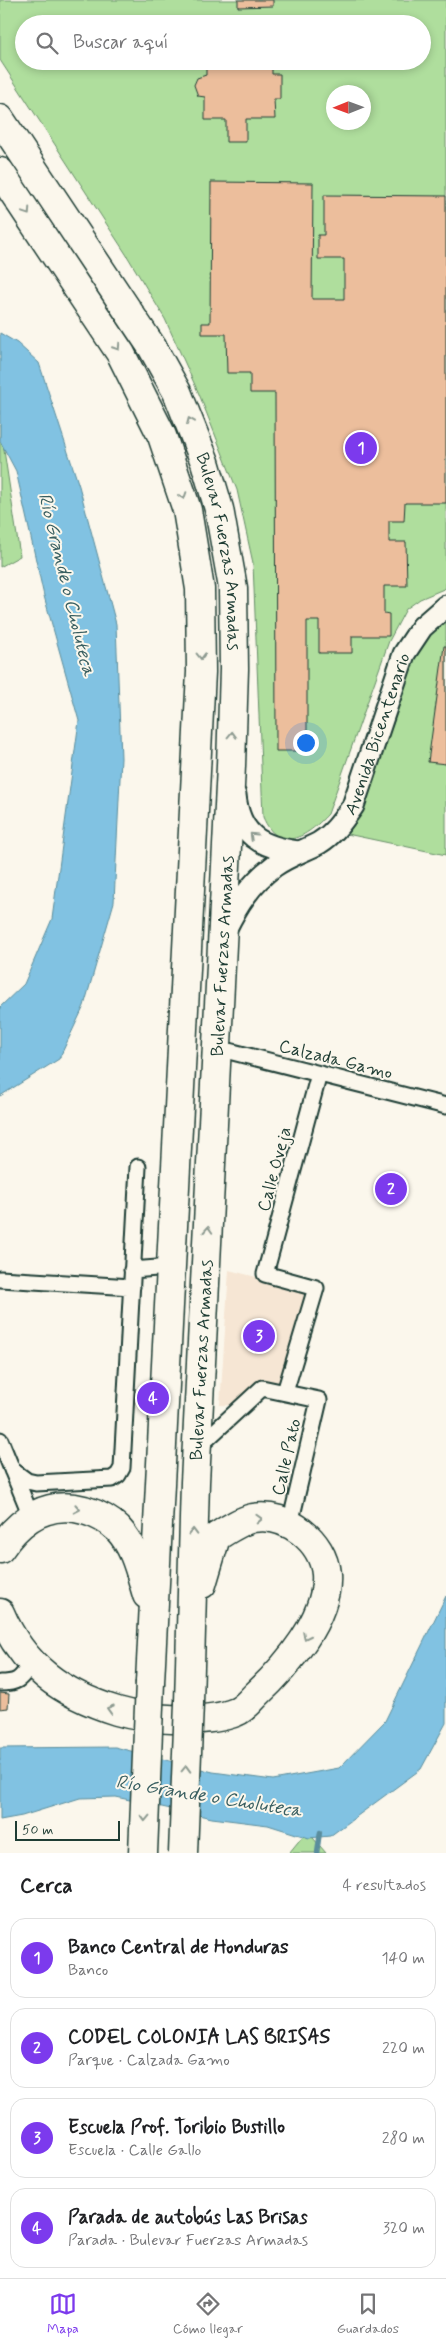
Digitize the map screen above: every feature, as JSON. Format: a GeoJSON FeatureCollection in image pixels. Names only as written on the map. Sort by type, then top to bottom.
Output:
{"type":"FeatureCollection","features":[{"type":"Feature","properties":{"kind":"highway","name":"Bulevar Fuerzas Armadas"},"geometry":{"type":"LineString","coordinates":[[3,121],[152,347],[177,392],[205,462],[219,509],[233,588],[234,669],[231,766],[224,933],[196,1449],[183,1853]]}},
{"type":"Feature","properties":{"kind":"highway","name":"Bulevar Fuerzas Armadas"},"geometry":{"type":"LineString","coordinates":[[0,172],[122,354],[162,436],[187,510],[200,589],[201,672],[153,1616],[144,1853]]}},
{"type":"Feature","properties":{"kind":"highway"},"geometry":{"type":"LineString","coordinates":[[0,1549],[20,1523],[46,1509],[74,1507],[100,1514],[118,1529],[135,1554],[153,1616]]}},
{"type":"Feature","properties":{"kind":"highway"},"geometry":{"type":"LineString","coordinates":[[0,1613],[9,1634],[31,1664],[58,1685],[87,1702],[132,1716],[209,1720],[238,1712],[274,1678],[301,1645],[322,1604],[326,1575],[321,1555],[307,1536],[290,1524],[273,1518],[253,1518],[232,1527],[216,1537],[203,1578],[189,1698]]}},
{"type":"Feature","properties":{"kind":"street","name":"Avenida Bicentenario"},"geometry":{"type":"LineString","coordinates":[[224,933],[236,907],[253,885],[274,866],[298,852],[319,843],[332,832],[353,806],[404,654],[422,626],[446,606]]}},
{"type":"Feature","properties":{"kind":"street"},"geometry":{"type":"LineString","coordinates":[[231,766],[236,803],[240,818],[248,832],[261,843],[276,849],[298,852]]}},
{"type":"Feature","properties":{"kind":"street","name":"Calzada Gamo"},"geometry":{"type":"LineString","coordinates":[[217,1048],[446,1106]]}},
{"type":"Feature","properties":{"kind":"street","name":"Calle Oveja"},"geometry":{"type":"LineString","coordinates":[[285,1392],[316,1288],[266,1274],[319,1074]]}},
{"type":"Feature","properties":{"kind":"street"},"geometry":{"type":"LineString","coordinates":[[12,1470],[27,1481],[36,1484],[112,1479],[118,1476],[122,1468],[138,1167]]}},
{"type":"Feature","properties":{"kind":"street"},"geometry":{"type":"LineString","coordinates":[[132,1270],[170,1267]]}},
{"type":"Feature","properties":{"kind":"street"},"geometry":{"type":"LineString","coordinates":[[0,1279],[132,1287]]}},
{"type":"Feature","properties":{"kind":"street"},"geometry":{"type":"LineString","coordinates":[[196,1449],[262,1388],[285,1392]]}},
{"type":"Feature","properties":{"kind":"street","name":"Calle Pato"},"geometry":{"type":"LineString","coordinates":[[285,1392],[319,1400],[290,1524]]}},
{"type":"Feature","properties":{"kind":"street"},"geometry":{"type":"LineString","coordinates":[[0,1440],[31,1516]]}},
{"type":"Feature","properties":{"kind":"street"},"geometry":{"type":"LineString","coordinates":[[0,1683],[13,1683],[19,1680],[31,1664]]}},
{"type":"Feature","properties":{"kind":"shaded area"},"geometry":{"type":"Polygon","coordinates":[[[229,1270],[307,1290],[280,1387],[240,1406],[220,1405],[229,1270]]]}},
{"type":"Feature","properties":{"kind":"green space"},"geometry":{"type":"Polygon","coordinates":[[[0,0],[446,0],[446,588],[420,599],[406,609],[389,641],[328,814],[311,830],[294,838],[285,839],[277,836],[263,817],[253,563],[237,490],[199,394],[165,319],[126,254],[0,60],[0,0]]]}},
{"type":"Feature","properties":{"kind":"green space"},"geometry":{"type":"Polygon","coordinates":[[[0,424],[20,556],[0,567],[0,424]]]}},
{"type":"Feature","properties":{"kind":"green space"},"geometry":{"type":"Polygon","coordinates":[[[446,616],[446,855],[347,834],[393,724],[418,652],[434,627],[446,616]]]}},
{"type":"Feature","properties":{"kind":"green space"},"geometry":{"type":"Polygon","coordinates":[[[307,1831],[326,1853],[289,1853],[307,1831]]]}},
{"type":"Feature","properties":{"kind":"water","name":"Río Grande o Choluteca"},"geometry":{"type":"Polygon","coordinates":[[[0,333],[17,343],[39,363],[79,486],[116,624],[121,758],[114,902],[84,1006],[59,1059],[0,1096],[0,1007],[24,984],[52,919],[79,721],[44,596],[16,471],[0,441],[0,333]]]}},
{"type":"Feature","properties":{"kind":"water","name":"Río Grande o Choluteca"},"geometry":{"type":"Polygon","coordinates":[[[446,1596],[446,1723],[421,1769],[330,1836],[309,1838],[268,1825],[212,1818],[116,1797],[80,1798],[22,1816],[0,1820],[0,1748],[115,1747],[213,1772],[273,1780],[339,1768],[385,1721],[446,1596]]]}},
{"type":"Feature","properties":{"kind":"building"},"geometry":{"type":"Polygon","coordinates":[[[238,0],[273,0],[273,6],[238,7],[238,0]]]}},
{"type":"Feature","properties":{"kind":"building"},"geometry":{"type":"Polygon","coordinates":[[[206,70],[272,70],[272,74],[280,74],[280,99],[274,99],[275,119],[246,119],[246,142],[226,142],[226,120],[205,120],[205,97],[198,96],[194,85],[197,78],[206,75],[206,70]]]}},
{"type":"Feature","properties":{"kind":"building"},"geometry":{"type":"Polygon","coordinates":[[[211,182],[313,183],[312,299],[344,299],[344,259],[318,259],[318,235],[324,235],[324,195],[446,196],[446,503],[405,503],[404,521],[389,521],[389,542],[406,542],[407,586],[384,586],[384,613],[389,614],[389,636],[352,636],[352,653],[319,653],[319,621],[307,621],[307,751],[276,751],[275,393],[250,393],[250,373],[227,373],[226,334],[202,334],[202,323],[210,323],[211,182]]]}},
{"type":"Feature","properties":{"kind":"building"},"geometry":{"type":"Polygon","coordinates":[[[444,646],[446,646],[446,764],[428,762],[444,646]]]}},
{"type":"Feature","properties":{"kind":"building"},"geometry":{"type":"Polygon","coordinates":[[[0,1693],[9,1694],[8,1708],[0,1709],[0,1693]]]}},
{"type":"Feature","properties":{"kind":"waterway"},"geometry":{"type":"LineString","coordinates":[[317,1853],[320,1832]]}},
{"type":"Feature","properties":{"kind":"place","name":"Banco Central de Honduras"},"geometry":{"type":"Point","coordinates":[361,448]}},
{"type":"Feature","properties":{"kind":"place","name":"CODEL COLONIA LAS BRISAS"},"geometry":{"type":"Point","coordinates":[391,1189]}},
{"type":"Feature","properties":{"kind":"place","name":"Escuela Prof. Toribio Bustillo"},"geometry":{"type":"Point","coordinates":[259,1336]}},
{"type":"Feature","properties":{"kind":"place","name":"Parada de autobús Las Brisas"},"geometry":{"type":"Point","coordinates":[153,1398]}}]}
